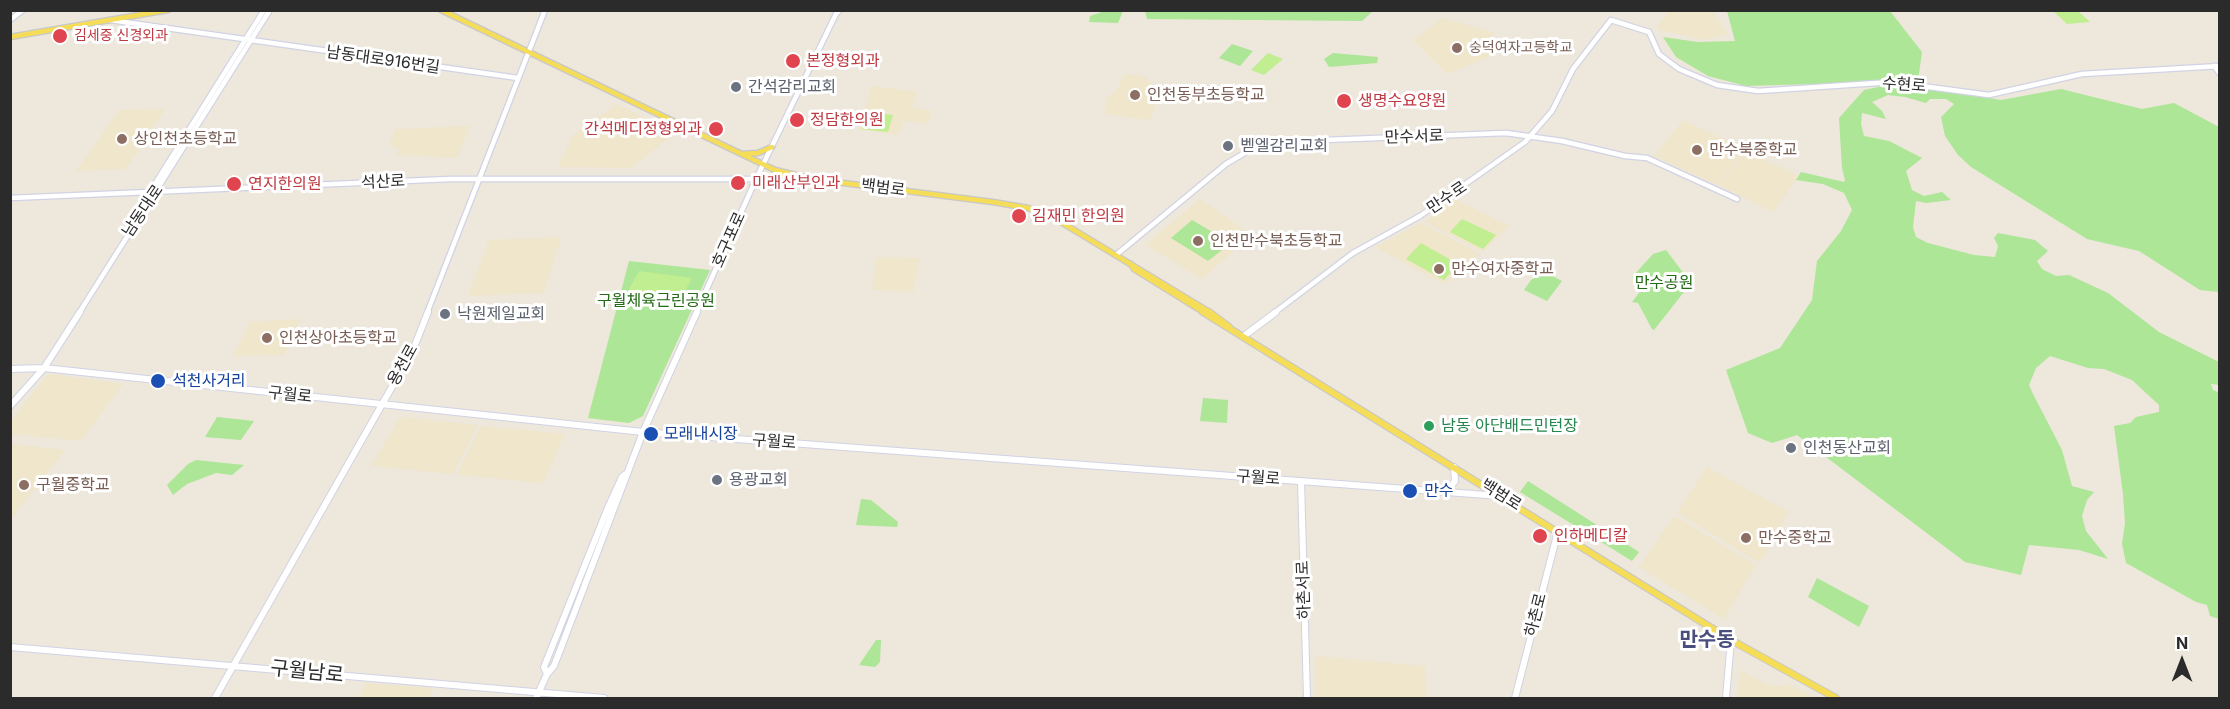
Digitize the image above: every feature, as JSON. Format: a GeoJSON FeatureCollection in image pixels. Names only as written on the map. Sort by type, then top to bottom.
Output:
{"type":"FeatureCollection","features":[{"type":"Feature","properties":{"kind":"main road"},"geometry":{"type":"LineString","coordinates":[[10,37],[168,10]]}},
{"type":"Feature","properties":{"kind":"main road","name":"백범로"},"geometry":{"type":"LineString","coordinates":[[441,10],[764,165],[813,178],[993,201],[1028,208],[1069,225],[1131,264],[1134,269],[1503,496],[1731,640],[1836,699]]}},
{"type":"Feature","properties":{"kind":"main road"},"geometry":{"type":"LineString","coordinates":[[741,154],[760,152],[772,147]]}},
{"type":"Feature","properties":{"kind":"main road"},"geometry":{"type":"LineString","coordinates":[[753,186],[770,177],[788,173]]}},
{"type":"Feature","properties":{"kind":"street"},"geometry":{"type":"LineString","coordinates":[[10,20],[23,10]]}},
{"type":"Feature","properties":{"kind":"street"},"geometry":{"type":"LineString","coordinates":[[248,41],[264,10]]}},
{"type":"Feature","properties":{"kind":"street","name":"남동대로"},"geometry":{"type":"LineString","coordinates":[[10,406],[44,368],[153,194],[166,178],[248,41],[270,10]]}},
{"type":"Feature","properties":{"kind":"street","name":"용천로"},"geometry":{"type":"LineString","coordinates":[[215,699],[413,350],[545,10]]}},
{"type":"Feature","properties":{"kind":"street","name":"호구포로"},"geometry":{"type":"LineString","coordinates":[[537,697],[547,674],[554,666],[586,586],[643,432],[756,179],[837,12]]}},
{"type":"Feature","properties":{"kind":"street","name":"남동대로916번길"},"geometry":{"type":"LineString","coordinates":[[110,20],[518,78]]}},
{"type":"Feature","properties":{"kind":"street","name":"수현로"},"geometry":{"type":"LineString","coordinates":[[1611,20],[1648,32],[1652,35],[1659,54],[1678,69],[1717,85],[1758,91],[1892,82],[1989,95],[2082,74],[2217,66]]}},
{"type":"Feature","properties":{"kind":"street","name":"만수로"},"geometry":{"type":"LineString","coordinates":[[1244,336],[1353,253],[1420,216],[1454,194],[1528,138],[1552,111],[1555,101],[1574,69],[1611,20]]}},
{"type":"Feature","properties":{"kind":"street"},"geometry":{"type":"LineString","coordinates":[[2217,66],[2220,74]]}},
{"type":"Feature","properties":{"kind":"street","name":"만수서로"},"geometry":{"type":"LineString","coordinates":[[1116,255],[1226,164],[1253,148],[1273,142],[1493,133],[1562,141],[1626,156],[1647,158],[1737,199]]}},
{"type":"Feature","properties":{"kind":"street","name":"석산로"},"geometry":{"type":"LineString","coordinates":[[10,198],[153,194],[478,179],[756,179]]}},
{"type":"Feature","properties":{"kind":"street","name":"구월로"},"geometry":{"type":"LineString","coordinates":[[10,369],[44,368],[380,406],[643,432],[1503,496]]}},
{"type":"Feature","properties":{"kind":"street"},"geometry":{"type":"LineString","coordinates":[[1447,492],[1455,481],[1454,467]]}},
{"type":"Feature","properties":{"kind":"street","name":"하촌서로"},"geometry":{"type":"LineString","coordinates":[[1301,481],[1307,699]]}},
{"type":"Feature","properties":{"kind":"street","name":"하촌로"},"geometry":{"type":"LineString","coordinates":[[1515,699],[1557,531]]}},
{"type":"Feature","properties":{"kind":"street"},"geometry":{"type":"LineString","coordinates":[[1726,699],[1731,640]]}},
{"type":"Feature","properties":{"kind":"street","name":"구월남로"},"geometry":{"type":"LineString","coordinates":[[10,647],[234,665],[537,697],[604,699]]}},
{"type":"Feature","properties":{"kind":"shaded area"},"geometry":{"type":"Polygon","coordinates":[[[1669,11],[1713,11],[1728,34],[1705,40],[1659,30],[1657,27],[1669,11]]]}},
{"type":"Feature","properties":{"kind":"shaded area","name":"숭덕여자고등학교"},"geometry":{"type":"Polygon","coordinates":[[[1443,18],[1493,32],[1494,55],[1447,74],[1413,40],[1443,18]]]}},
{"type":"Feature","properties":{"kind":"shaded area","name":"인천동부초등학교"},"geometry":{"type":"Polygon","coordinates":[[[1125,74],[1144,76],[1160,92],[1150,120],[1105,114],[1106,98],[1116,91],[1125,74]]]}},
{"type":"Feature","properties":{"kind":"shaded area"},"geometry":{"type":"Polygon","coordinates":[[[871,86],[918,92],[912,107],[932,111],[928,124],[904,121],[899,135],[860,130],[871,86]]]}},
{"type":"Feature","properties":{"kind":"shaded area"},"geometry":{"type":"Polygon","coordinates":[[[617,104],[675,133],[631,168],[558,167],[573,135],[617,104]]]}},
{"type":"Feature","properties":{"kind":"shaded area","name":"상인천초등학교"},"geometry":{"type":"Polygon","coordinates":[[[165,109],[126,169],[76,171],[119,110],[165,109]]]}},
{"type":"Feature","properties":{"kind":"shaded area","name":"만수북중학교"},"geometry":{"type":"Polygon","coordinates":[[[1683,120],[1732,143],[1729,147],[1743,153],[1716,185],[1654,156],[1683,120]]]}},
{"type":"Feature","properties":{"kind":"shaded area"},"geometry":{"type":"Polygon","coordinates":[[[470,126],[457,158],[397,155],[399,150],[389,144],[396,129],[470,126]]]}},
{"type":"Feature","properties":{"kind":"shaded area"},"geometry":{"type":"Polygon","coordinates":[[[1746,151],[1799,176],[1773,212],[1718,185],[1746,151]]]}},
{"type":"Feature","properties":{"kind":"shaded area","name":"인천만수북초등학교"},"geometry":{"type":"Polygon","coordinates":[[[1200,199],[1252,235],[1202,279],[1145,245],[1200,199]]]}},
{"type":"Feature","properties":{"kind":"shaded area"},"geometry":{"type":"Polygon","coordinates":[[[1455,199],[1509,226],[1483,252],[1425,222],[1455,199]]]}},
{"type":"Feature","properties":{"kind":"shaded area","name":"만수여자중학교"},"geometry":{"type":"Polygon","coordinates":[[[1421,223],[1480,254],[1444,284],[1375,247],[1421,223]]]}},
{"type":"Feature","properties":{"kind":"shaded area"},"geometry":{"type":"Polygon","coordinates":[[[561,237],[544,293],[468,296],[489,240],[561,237]]]}},
{"type":"Feature","properties":{"kind":"shaded area"},"geometry":{"type":"Polygon","coordinates":[[[877,257],[920,258],[913,292],[872,290],[877,257]]]}},
{"type":"Feature","properties":{"kind":"shaded area","name":"인천상아초등학교"},"geometry":{"type":"Polygon","coordinates":[[[300,319],[284,355],[233,356],[250,322],[300,319]]]}},
{"type":"Feature","properties":{"kind":"shaded area"},"geometry":{"type":"Polygon","coordinates":[[[48,374],[123,384],[81,441],[11,434],[11,421],[48,374]]]}},
{"type":"Feature","properties":{"kind":"shaded area"},"geometry":{"type":"Polygon","coordinates":[[[400,417],[478,425],[453,474],[371,466],[400,417]]]}},
{"type":"Feature","properties":{"kind":"shaded area"},"geometry":{"type":"Polygon","coordinates":[[[481,426],[565,434],[543,483],[457,475],[481,426]]]}},
{"type":"Feature","properties":{"kind":"shaded area","name":"구월중학교"},"geometry":{"type":"Polygon","coordinates":[[[10,444],[65,450],[11,519],[10,444]]]}},
{"type":"Feature","properties":{"kind":"shaded area","name":"만수중학교"},"geometry":{"type":"Polygon","coordinates":[[[1707,467],[1789,512],[1760,563],[1677,513],[1707,467]]]}},
{"type":"Feature","properties":{"kind":"shaded area"},"geometry":{"type":"Polygon","coordinates":[[[1674,516],[1756,565],[1724,619],[1639,567],[1674,516]]]}},
{"type":"Feature","properties":{"kind":"shaded area"},"geometry":{"type":"Polygon","coordinates":[[[1315,656],[1425,666],[1427,698],[1315,698],[1315,656]]]}},
{"type":"Feature","properties":{"kind":"shaded area"},"geometry":{"type":"Polygon","coordinates":[[[1740,670],[1768,685],[1783,686],[1786,683],[1816,698],[1737,698],[1740,670]]]}},
{"type":"Feature","properties":{"kind":"shaded area"},"geometry":{"type":"Polygon","coordinates":[[[366,683],[433,688],[428,698],[358,698],[366,683]]]}},
{"type":"Feature","properties":{"kind":"green space"},"geometry":{"type":"Polygon","coordinates":[[[1108,10],[1123,11],[1118,23],[1089,22],[1090,16],[1108,10]]]}},
{"type":"Feature","properties":{"kind":"green space"},"geometry":{"type":"Polygon","coordinates":[[[1145,11],[1373,11],[1362,21],[1147,19],[1145,11]]]}},
{"type":"Feature","properties":{"kind":"green space"},"geometry":{"type":"Polygon","coordinates":[[[1727,11],[1890,11],[1922,52],[1918,81],[1746,86],[1708,76],[1676,57],[1663,37],[1698,42],[1735,41],[1727,11]]]}},
{"type":"Feature","properties":{"kind":"green space"},"geometry":{"type":"Polygon","coordinates":[[[2053,11],[2078,11],[2090,22],[2067,24],[2053,11]]]}},
{"type":"Feature","properties":{"kind":"green space"},"geometry":{"type":"Polygon","coordinates":[[[1232,44],[1253,51],[1240,66],[1219,58],[1232,44]]]}},
{"type":"Feature","properties":{"kind":"green space"},"geometry":{"type":"Polygon","coordinates":[[[1268,53],[1283,59],[1264,75],[1251,70],[1268,53]]]}},
{"type":"Feature","properties":{"kind":"green space"},"geometry":{"type":"Polygon","coordinates":[[[1333,53],[1378,57],[1377,63],[1329,67],[1324,59],[1333,53]]]}},
{"type":"Feature","properties":{"kind":"green space"},"geometry":{"type":"Polygon","coordinates":[[[1897,83],[2001,100],[2061,89],[2142,109],[2174,103],[2219,127],[2219,292],[2200,290],[2139,251],[2087,239],[1971,167],[1958,155],[1945,136],[1941,117],[1954,104],[1946,99],[1930,99],[1926,103],[1888,95],[1872,102],[1882,111],[1886,119],[1862,113],[1861,124],[1864,136],[1889,141],[1922,158],[1906,171],[1912,190],[1924,196],[1942,192],[1951,200],[1926,203],[1916,201],[1913,227],[1916,237],[1928,243],[1974,255],[1995,257],[1998,246],[1994,238],[1998,233],[2035,240],[2048,251],[2037,261],[2042,269],[2056,276],[2069,275],[2108,293],[2159,332],[2219,362],[2219,385],[2211,384],[2213,390],[2220,393],[2219,619],[2210,616],[2207,605],[2196,602],[2126,563],[2122,544],[2125,523],[2123,494],[2114,426],[2130,423],[2136,417],[2159,412],[2159,405],[2132,380],[2104,369],[2088,368],[2050,356],[2036,368],[2029,385],[2062,450],[2072,486],[2094,492],[2087,500],[2082,516],[2086,531],[2108,559],[2079,550],[2029,545],[2021,575],[1965,562],[1797,435],[1772,443],[1748,433],[1726,370],[1780,348],[1812,300],[1817,261],[1841,231],[1852,210],[1844,193],[1823,184],[1796,180],[1801,172],[1844,182],[1839,118],[1864,90],[1897,83]]]}},
{"type":"Feature","properties":{"kind":"green space"},"geometry":{"type":"Polygon","coordinates":[[[867,112],[893,115],[888,132],[862,129],[867,112]]]}},
{"type":"Feature","properties":{"kind":"green space"},"geometry":{"type":"Polygon","coordinates":[[[1462,219],[1496,235],[1483,249],[1450,232],[1462,219]]]}},
{"type":"Feature","properties":{"kind":"green space"},"geometry":{"type":"Polygon","coordinates":[[[1192,220],[1231,243],[1208,261],[1171,238],[1192,220]]]}},
{"type":"Feature","properties":{"kind":"green space"},"geometry":{"type":"Polygon","coordinates":[[[1421,243],[1458,264],[1444,280],[1406,259],[1421,243]]]}},
{"type":"Feature","properties":{"kind":"green space","name":"만수공원"},"geometry":{"type":"Polygon","coordinates":[[[1666,250],[1691,283],[1654,330],[1638,303],[1632,302],[1642,289],[1639,286],[1641,281],[1632,277],[1653,254],[1666,250]]]}},
{"type":"Feature","properties":{"kind":"green space","name":"구월체육근린공원"},"geometry":{"type":"Polygon","coordinates":[[[629,261],[710,270],[643,416],[629,423],[588,418],[629,261]]]}},
{"type":"Feature","properties":{"kind":"green space"},"geometry":{"type":"Polygon","coordinates":[[[639,271],[692,278],[677,307],[623,300],[639,271]]]}},
{"type":"Feature","properties":{"kind":"green space"},"geometry":{"type":"Polygon","coordinates":[[[1545,272],[1562,281],[1547,301],[1524,290],[1531,280],[1545,272]]]}},
{"type":"Feature","properties":{"kind":"green space"},"geometry":{"type":"Polygon","coordinates":[[[1203,398],[1228,400],[1227,423],[1200,421],[1203,398]]]}},
{"type":"Feature","properties":{"kind":"green space"},"geometry":{"type":"Polygon","coordinates":[[[217,417],[254,421],[241,440],[205,437],[217,417]]]}},
{"type":"Feature","properties":{"kind":"green space"},"geometry":{"type":"Polygon","coordinates":[[[196,460],[244,465],[232,475],[216,473],[187,484],[173,495],[167,485],[188,464],[196,460]]]}},
{"type":"Feature","properties":{"kind":"green space"},"geometry":{"type":"Polygon","coordinates":[[[1528,481],[1639,552],[1632,561],[1520,492],[1528,481]]]}},
{"type":"Feature","properties":{"kind":"green space"},"geometry":{"type":"Polygon","coordinates":[[[861,499],[871,500],[898,522],[897,527],[856,525],[861,499]]]}},
{"type":"Feature","properties":{"kind":"green space"},"geometry":{"type":"Polygon","coordinates":[[[1817,578],[1869,606],[1859,627],[1808,597],[1817,578]]]}},
{"type":"Feature","properties":{"kind":"green space"},"geometry":{"type":"Polygon","coordinates":[[[876,640],[881,640],[880,662],[875,667],[859,665],[876,640]]]}},
{"type":"Feature","properties":{"kind":"place","name":"김세중 신경외과"},"geometry":{"type":"Point","coordinates":[60,36]}},
{"type":"Feature","properties":{"kind":"place","name":"숭덕여자고등학교"},"geometry":{"type":"Point","coordinates":[1457,48]}},
{"type":"Feature","properties":{"kind":"place","name":"본정형외과"},"geometry":{"type":"Point","coordinates":[793,61]}},
{"type":"Feature","properties":{"kind":"place","name":"간석감리교회"},"geometry":{"type":"Point","coordinates":[736,87]}},
{"type":"Feature","properties":{"kind":"place","name":"인천동부초등학교"},"geometry":{"type":"Point","coordinates":[1135,95]}},
{"type":"Feature","properties":{"kind":"place","name":"생명수요양원"},"geometry":{"type":"Point","coordinates":[1344,101]}},
{"type":"Feature","properties":{"kind":"place","name":"정담한의원"},"geometry":{"type":"Point","coordinates":[797,120]}},
{"type":"Feature","properties":{"kind":"place","name":"간석메디정형외과"},"geometry":{"type":"Point","coordinates":[716,129]}},
{"type":"Feature","properties":{"kind":"place","name":"상인천초등학교"},"geometry":{"type":"Point","coordinates":[122,139]}},
{"type":"Feature","properties":{"kind":"place","name":"벧엘감리교회"},"geometry":{"type":"Point","coordinates":[1228,146]}},
{"type":"Feature","properties":{"kind":"place","name":"만수북중학교"},"geometry":{"type":"Point","coordinates":[1697,150]}},
{"type":"Feature","properties":{"kind":"place","name":"미래산부인과"},"geometry":{"type":"Point","coordinates":[738,183]}},
{"type":"Feature","properties":{"kind":"place","name":"연지한의원"},"geometry":{"type":"Point","coordinates":[234,184]}},
{"type":"Feature","properties":{"kind":"place","name":"김재민 한의원"},"geometry":{"type":"Point","coordinates":[1019,216]}},
{"type":"Feature","properties":{"kind":"place","name":"인천만수북초등학교"},"geometry":{"type":"Point","coordinates":[1198,241]}},
{"type":"Feature","properties":{"kind":"place","name":"만수여자중학교"},"geometry":{"type":"Point","coordinates":[1439,269]}},
{"type":"Feature","properties":{"kind":"place","name":"낙원제일교회"},"geometry":{"type":"Point","coordinates":[445,314]}},
{"type":"Feature","properties":{"kind":"place","name":"인천상아초등학교"},"geometry":{"type":"Point","coordinates":[267,338]}},
{"type":"Feature","properties":{"kind":"place","name":"석천사거리"},"geometry":{"type":"Point","coordinates":[158,381]}},
{"type":"Feature","properties":{"kind":"place","name":"남동 아단배드민턴장"},"geometry":{"type":"Point","coordinates":[1429,426]}},
{"type":"Feature","properties":{"kind":"place","name":"모래내시장"},"geometry":{"type":"Point","coordinates":[651,434]}},
{"type":"Feature","properties":{"kind":"place","name":"인천동산교회"},"geometry":{"type":"Point","coordinates":[1791,448]}},
{"type":"Feature","properties":{"kind":"place","name":"용광교회"},"geometry":{"type":"Point","coordinates":[717,480]}},
{"type":"Feature","properties":{"kind":"place","name":"구월중학교"},"geometry":{"type":"Point","coordinates":[24,485]}},
{"type":"Feature","properties":{"kind":"place","name":"만수"},"geometry":{"type":"Point","coordinates":[1410,491]}},
{"type":"Feature","properties":{"kind":"place","name":"인하메디칼"},"geometry":{"type":"Point","coordinates":[1540,536]}},
{"type":"Feature","properties":{"kind":"place","name":"만수중학교"},"geometry":{"type":"Point","coordinates":[1746,538]}},
{"type":"Feature","properties":{"kind":"district","name":"만수동"},"geometry":{"type":"Point","coordinates":[1707,640]}}]}
